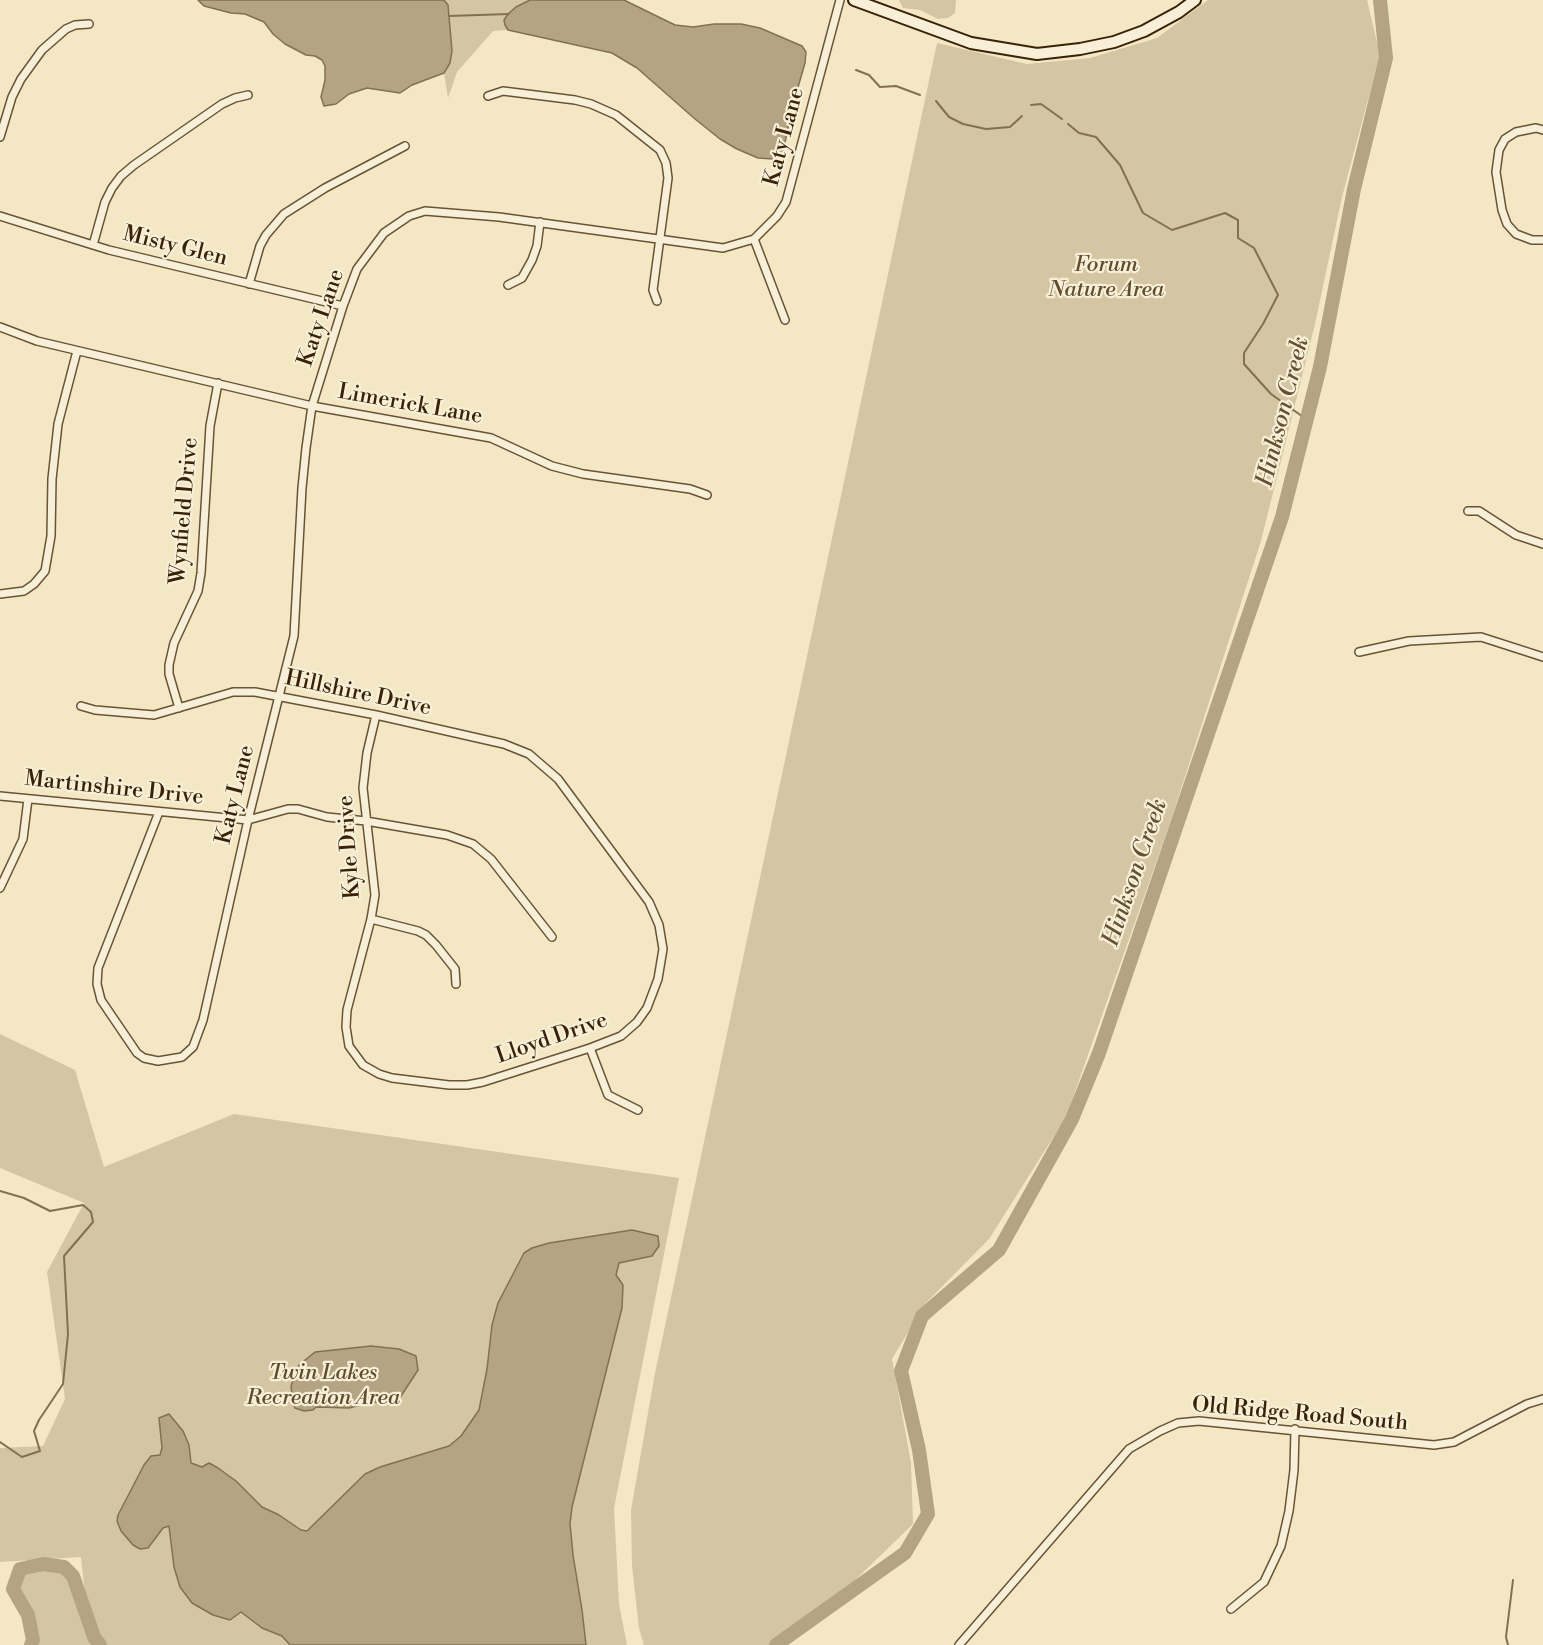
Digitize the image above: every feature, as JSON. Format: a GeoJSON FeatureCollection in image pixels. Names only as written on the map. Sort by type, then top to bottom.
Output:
{"type":"FeatureCollection","features":[{"type":"Feature","properties":{"kind":"street","name":"Katy Lane"},"geometry":{"type":"LineString","coordinates":[[159,812],[98,968],[97,984],[101,1000],[136,1053],[144,1058],[158,1061],[182,1057],[193,1047],[203,1020],[248,820],[294,636],[302,488],[312,406],[357,269],[372,247],[393,225],[409,216],[425,211],[445,211],[540,222],[723,248],[754,239],[777,216],[789,194],[840,0]]}},
{"type":"Feature","properties":{"kind":"street"},"geometry":{"type":"LineString","coordinates":[[854,0],[971,43],[1036,54],[1080,50],[1114,42],[1144,31],[1179,12],[1195,0]]}},
{"type":"Feature","properties":{"kind":"street"},"geometry":{"type":"LineString","coordinates":[[0,137],[4,120],[21,79],[42,50],[66,29],[75,25],[89,24]]}},
{"type":"Feature","properties":{"kind":"street"},"geometry":{"type":"LineString","coordinates":[[488,96],[503,91],[591,104],[616,115],[660,150],[666,163],[668,178],[653,290],[657,301]]}},
{"type":"Feature","properties":{"kind":"street"},"geometry":{"type":"LineString","coordinates":[[93,245],[105,202],[121,176],[222,104],[249,95]]}},
{"type":"Feature","properties":{"kind":"street"},"geometry":{"type":"LineString","coordinates":[[1543,130],[1536,128],[1515,132],[1505,139],[1499,150],[1496,172],[1502,210],[1507,224],[1516,234],[1532,240],[1543,240]]}},
{"type":"Feature","properties":{"kind":"street"},"geometry":{"type":"LineString","coordinates":[[249,284],[260,246],[266,234],[284,214],[325,188],[405,146]]}},
{"type":"Feature","properties":{"kind":"street","name":"Misty Glen"},"geometry":{"type":"LineString","coordinates":[[0,216],[93,245],[343,306]]}},
{"type":"Feature","properties":{"kind":"street"},"geometry":{"type":"LineString","coordinates":[[508,285],[522,278],[532,260],[537,246],[540,222]]}},
{"type":"Feature","properties":{"kind":"street"},"geometry":{"type":"LineString","coordinates":[[754,239],[785,320]]}},
{"type":"Feature","properties":{"kind":"street","name":"Limerick Lane"},"geometry":{"type":"LineString","coordinates":[[0,327],[37,341],[312,406],[491,438],[552,466],[583,474],[690,489],[707,495]]}},
{"type":"Feature","properties":{"kind":"street"},"geometry":{"type":"LineString","coordinates":[[0,594],[24,591],[34,584],[47,565],[58,424],[77,351]]}},
{"type":"Feature","properties":{"kind":"street","name":"Wynfield Drive"},"geometry":{"type":"LineString","coordinates":[[179,708],[169,674],[169,665],[174,643],[198,591],[210,426],[218,383]]}},
{"type":"Feature","properties":{"kind":"street"},"geometry":{"type":"LineString","coordinates":[[1468,511],[1479,511],[1516,535],[1543,544]]}},
{"type":"Feature","properties":{"kind":"street"},"geometry":{"type":"LineString","coordinates":[[1359,652],[1409,641],[1481,638],[1543,657]]}},
{"type":"Feature","properties":{"kind":"street","name":"Hillshire Drive"},"geometry":{"type":"LineString","coordinates":[[81,706],[95,711],[154,715],[233,692],[255,692],[376,715],[504,744],[529,754]]}},
{"type":"Feature","properties":{"kind":"street","name":"Kyle Drive"},"geometry":{"type":"LineString","coordinates":[[349,1046],[346,1027],[347,1010],[375,896],[366,821],[364,772],[376,715]]}},
{"type":"Feature","properties":{"kind":"street","name":"Lloyd Drive"},"geometry":{"type":"LineString","coordinates":[[349,1046],[363,1065],[392,1078],[449,1085],[483,1082],[590,1048],[621,1035],[637,1022],[647,1008],[658,979],[663,949],[659,926],[649,902],[558,779],[529,754]]}},
{"type":"Feature","properties":{"kind":"street","name":"Martinshire Drive"},"geometry":{"type":"LineString","coordinates":[[0,796],[248,820],[288,809],[298,809],[327,817],[366,821],[447,835],[473,844],[491,859],[552,937]]}},
{"type":"Feature","properties":{"kind":"street"},"geometry":{"type":"LineString","coordinates":[[0,888],[22,839],[28,799]]}},
{"type":"Feature","properties":{"kind":"street"},"geometry":{"type":"LineString","coordinates":[[371,919],[418,930],[426,935],[455,969],[456,984]]}},
{"type":"Feature","properties":{"kind":"street"},"geometry":{"type":"LineString","coordinates":[[590,1048],[608,1095],[638,1110]]}},
{"type":"Feature","properties":{"kind":"street","name":"Old Ridge Road South"},"geometry":{"type":"LineString","coordinates":[[959,1645],[1130,1449],[1178,1423],[1199,1421],[1295,1429],[1434,1445],[1454,1442],[1527,1404],[1543,1399]]}},
{"type":"Feature","properties":{"kind":"street"},"geometry":{"type":"LineString","coordinates":[[1232,1609],[1264,1581],[1281,1546],[1292,1491],[1295,1429]]}},
{"type":"Feature","properties":{"kind":"green space"},"geometry":{"type":"Polygon","coordinates":[[[444,0],[530,0],[516,7],[505,25],[508,30],[493,31],[457,72],[448,98],[444,73],[447,69],[446,1],[444,0]]]}},
{"type":"Feature","properties":{"kind":"green space"},"geometry":{"type":"Polygon","coordinates":[[[899,0],[956,0],[955,13],[948,18],[938,19],[920,10],[903,8],[899,0]]]}},
{"type":"Feature","properties":{"kind":"green space","name":"Forum Nature Area"},"geometry":{"type":"Polygon","coordinates":[[[1208,0],[1367,0],[1380,55],[1342,197],[1315,324],[1261,541],[1169,826],[1066,1117],[989,1239],[925,1304],[892,1359],[911,1463],[913,1524],[848,1587],[770,1645],[644,1645],[639,1628],[632,1566],[631,1510],[655,1373],[937,43],[1027,64],[1090,58],[1157,38],[1208,0]]]}},
{"type":"Feature","properties":{"kind":"green space","name":"Twin Lakes Recreation Area"},"geometry":{"type":"Polygon","coordinates":[[[0,1034],[75,1070],[104,1167],[234,1114],[679,1178],[614,1508],[619,1604],[627,1645],[103,1645],[87,1613],[81,1557],[0,1562],[0,1448],[43,1446],[65,1399],[47,1272],[84,1203],[0,1168],[0,1034]]]}},
{"type":"Feature","properties":{"kind":"green space"},"geometry":{"type":"Polygon","coordinates":[[[43,1564],[64,1567],[73,1576],[94,1637],[100,1645],[31,1645],[33,1640],[28,1615],[13,1589],[20,1569],[43,1564]]]}},
{"type":"Feature","properties":{"kind":"shaded area"},"geometry":{"type":"Polygon","coordinates":[[[198,0],[444,0],[448,5],[452,51],[450,63],[444,73],[412,85],[400,93],[367,88],[349,94],[336,104],[324,106],[321,97],[325,66],[322,60],[285,44],[264,22],[245,14],[204,6],[198,0]]]}},
{"type":"Feature","properties":{"kind":"shaded area"},"geometry":{"type":"Polygon","coordinates":[[[530,0],[624,0],[675,25],[693,27],[741,24],[760,28],[802,46],[806,52],[805,63],[792,108],[783,152],[779,157],[773,159],[758,158],[737,149],[695,119],[637,68],[612,53],[508,30],[504,20],[508,14],[530,0]]]}},
{"type":"Feature","properties":{"kind":"shaded area"},"geometry":{"type":"Polygon","coordinates":[[[632,1230],[658,1236],[659,1246],[652,1256],[619,1263],[616,1275],[623,1285],[622,1308],[572,1507],[570,1524],[586,1645],[290,1645],[282,1636],[262,1628],[241,1612],[230,1620],[213,1615],[192,1603],[180,1587],[174,1567],[169,1526],[163,1528],[148,1548],[140,1549],[133,1545],[121,1531],[117,1521],[118,1515],[144,1465],[151,1456],[160,1455],[162,1448],[159,1418],[169,1414],[183,1431],[189,1445],[191,1463],[202,1467],[209,1463],[218,1468],[236,1481],[262,1507],[301,1530],[307,1531],[365,1474],[380,1467],[449,1446],[461,1436],[479,1410],[492,1325],[498,1303],[524,1253],[549,1243],[632,1230]]]}},
{"type":"Feature","properties":{"kind":"shaded area"},"geometry":{"type":"Polygon","coordinates":[[[371,1346],[399,1349],[416,1356],[418,1370],[401,1396],[388,1401],[349,1408],[316,1407],[313,1410],[304,1411],[295,1408],[291,1386],[299,1365],[315,1352],[371,1346]]]}},
{"type":"Feature","properties":{"kind":"waterway","name":"Hinkson Creek"},"geometry":{"type":"LineString","coordinates":[[776,1645],[905,1553],[928,1514],[919,1450],[901,1371],[922,1316],[999,1250],[1072,1119],[1099,1053],[1282,517],[1320,367],[1354,189],[1386,58],[1380,0]]}},
{"type":"Feature","properties":{"kind":"waterway"},"geometry":{"type":"LineString","coordinates":[[449,16],[509,14]]}},
{"type":"Feature","properties":{"kind":"waterway"},"geometry":{"type":"LineString","coordinates":[[856,70],[869,75],[880,87],[896,86],[920,95]]}},
{"type":"Feature","properties":{"kind":"waterway"},"geometry":{"type":"LineString","coordinates":[[936,101],[949,117],[963,124],[986,129],[1010,127],[1022,116]]}},
{"type":"Feature","properties":{"kind":"waterway"},"geometry":{"type":"LineString","coordinates":[[1031,105],[1041,104],[1062,119]]}},
{"type":"Feature","properties":{"kind":"waterway"},"geometry":{"type":"LineString","coordinates":[[1068,124],[1079,133],[1096,137],[1120,165],[1143,213],[1172,230],[1225,213],[1238,220],[1238,238],[1254,248],[1278,295],[1244,353],[1244,364],[1271,394],[1306,419]]}},
{"type":"Feature","properties":{"kind":"waterway"},"geometry":{"type":"LineString","coordinates":[[0,1191],[24,1198],[50,1211],[83,1205],[91,1212],[93,1222],[64,1256],[68,1334],[63,1384],[34,1431],[40,1451],[22,1457],[0,1442]]}},
{"type":"Feature","properties":{"kind":"waterway","name":"Hinkson Creek"},"geometry":{"type":"LineString","coordinates":[[31,1645],[33,1640],[28,1615],[13,1589],[20,1569],[43,1564],[64,1567],[73,1576],[94,1637],[100,1645]]}},
{"type":"Feature","properties":{"kind":"waterway"},"geometry":{"type":"LineString","coordinates":[[1508,1645],[1506,1637],[1513,1580]]}}]}
